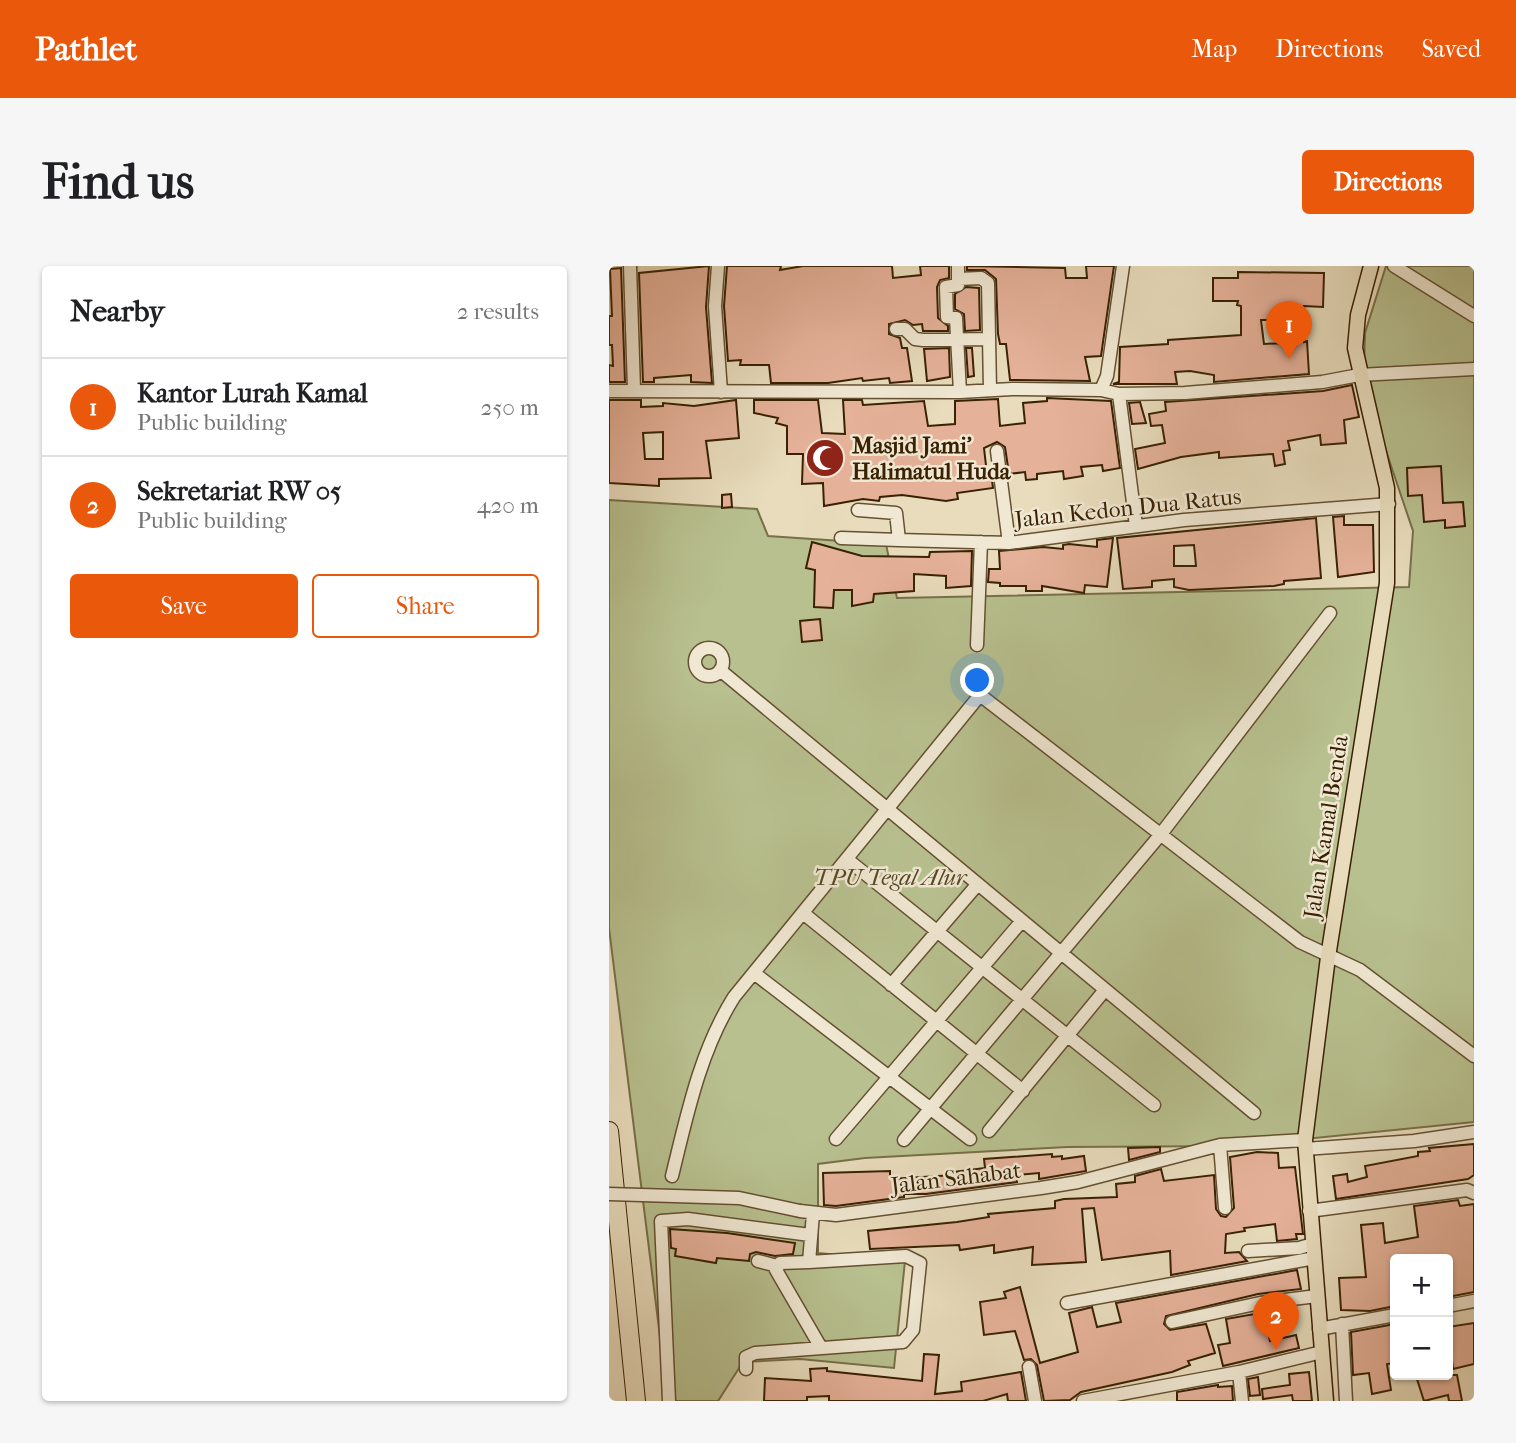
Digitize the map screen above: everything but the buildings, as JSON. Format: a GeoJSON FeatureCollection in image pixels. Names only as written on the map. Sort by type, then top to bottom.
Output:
{"type":"FeatureCollection","features":[{"type":"Feature","properties":{"kind":"highway"},"geometry":{"type":"LineString","coordinates":[[609,1131],[636,1401]]}},
{"type":"Feature","properties":{"kind":"main road","name":"Jalan Kamal Benda"},"geometry":{"type":"LineString","coordinates":[[1326,1401],[1322,1352],[1331,1326],[1317,1296],[1314,1251],[1317,1210],[1312,1146],[1384,604],[1389,504],[1366,374],[1355,332],[1371,266]]}},
{"type":"Feature","properties":{"kind":"street"},"geometry":{"type":"LineString","coordinates":[[630,266],[634,389]]}},
{"type":"Feature","properties":{"kind":"street"},"geometry":{"type":"LineString","coordinates":[[718,266],[715,306],[721,392]]}},
{"type":"Feature","properties":{"kind":"street"},"geometry":{"type":"LineString","coordinates":[[1101,390],[1107,376],[1123,266]]}},
{"type":"Feature","properties":{"kind":"street"},"geometry":{"type":"LineString","coordinates":[[1394,266],[1474,316]]}},
{"type":"Feature","properties":{"kind":"street"},"geometry":{"type":"LineString","coordinates":[[960,392],[955,341],[956,318],[947,317],[946,287],[958,285],[958,273],[986,280],[990,390]]}},
{"type":"Feature","properties":{"kind":"street"},"geometry":{"type":"LineString","coordinates":[[896,329],[905,329],[915,339],[988,339]]}},
{"type":"Feature","properties":{"kind":"street"},"geometry":{"type":"LineString","coordinates":[[609,391],[1101,390],[1119,394],[1271,387],[1366,374],[1474,369]]}},
{"type":"Feature","properties":{"kind":"street"},"geometry":{"type":"LineString","coordinates":[[1119,394],[1136,526]]}},
{"type":"Feature","properties":{"kind":"street"},"geometry":{"type":"LineString","coordinates":[[997,451],[1009,543]]}},
{"type":"Feature","properties":{"kind":"street","name":"Jalan Kedon Dua Ratus"},"geometry":{"type":"LineString","coordinates":[[841,538],[1009,543],[1136,526],[1389,504]]}},
{"type":"Feature","properties":{"kind":"street"},"geometry":{"type":"LineString","coordinates":[[858,510],[896,513],[899,540]]}},
{"type":"Feature","properties":{"kind":"street"},"geometry":{"type":"LineString","coordinates":[[977,645],[981,542]]}},
{"type":"Feature","properties":{"kind":"street"},"geometry":{"type":"LineString","coordinates":[[904,1140],[978,1056],[1161,834],[1330,613]]}},
{"type":"Feature","properties":{"kind":"street"},"geometry":{"type":"LineString","coordinates":[[720,670],[1061,956],[1254,1113]]}},
{"type":"Feature","properties":{"kind":"street"},"geometry":{"type":"LineString","coordinates":[[671,1176],[689,1103],[716,1025],[754,973],[848,860],[971,702],[983,695],[1300,942],[1338,961],[1474,1056]]}},
{"type":"Feature","properties":{"kind":"street"},"geometry":{"type":"LineString","coordinates":[[848,860],[1154,1105]]}},
{"type":"Feature","properties":{"kind":"street"},"geometry":{"type":"LineString","coordinates":[[891,985],[977,885]]}},
{"type":"Feature","properties":{"kind":"street"},"geometry":{"type":"LineString","coordinates":[[803,913],[1023,1091]]}},
{"type":"Feature","properties":{"kind":"street"},"geometry":{"type":"LineString","coordinates":[[836,1139],[1021,922]]}},
{"type":"Feature","properties":{"kind":"street"},"geometry":{"type":"LineString","coordinates":[[754,973],[970,1139]]}},
{"type":"Feature","properties":{"kind":"street"},"geometry":{"type":"LineString","coordinates":[[989,1131],[1104,991]]}},
{"type":"Feature","properties":{"kind":"street","name":"Jalan Sahabat"},"geometry":{"type":"LineString","coordinates":[[609,1194],[739,1198],[813,1214],[836,1215],[1066,1184],[1220,1145],[1312,1146],[1414,1141],[1474,1132]]}},
{"type":"Feature","properties":{"kind":"street"},"geometry":{"type":"LineString","coordinates":[[1220,1145],[1225,1208]]}},
{"type":"Feature","properties":{"kind":"street"},"geometry":{"type":"LineString","coordinates":[[1317,1210],[1467,1190],[1474,1193]]}},
{"type":"Feature","properties":{"kind":"street"},"geometry":{"type":"LineString","coordinates":[[809,1262],[813,1214]]}},
{"type":"Feature","properties":{"kind":"street"},"geometry":{"type":"LineString","coordinates":[[669,1401],[661,1221],[688,1219],[810,1235]]}},
{"type":"Feature","properties":{"kind":"street"},"geometry":{"type":"LineString","coordinates":[[1248,1251],[1314,1251]]}},
{"type":"Feature","properties":{"kind":"street"},"geometry":{"type":"LineString","coordinates":[[1067,1303],[1314,1251]]}},
{"type":"Feature","properties":{"kind":"street"},"geometry":{"type":"LineString","coordinates":[[747,1369],[746,1357],[755,1353],[820,1346],[903,1342],[913,1330],[920,1263],[906,1256],[777,1266],[758,1261]]}},
{"type":"Feature","properties":{"kind":"street"},"geometry":{"type":"LineString","coordinates":[[777,1266],[776,1273],[820,1346]]}},
{"type":"Feature","properties":{"kind":"street"},"geometry":{"type":"LineString","coordinates":[[1172,1322],[1260,1303],[1317,1296]]}},
{"type":"Feature","properties":{"kind":"street"},"geometry":{"type":"LineString","coordinates":[[1453,1305],[1474,1301]]}},
{"type":"Feature","properties":{"kind":"street"},"geometry":{"type":"LineString","coordinates":[[1346,1401],[1331,1326],[1390,1316]]}},
{"type":"Feature","properties":{"kind":"street"},"geometry":{"type":"LineString","coordinates":[[1083,1401],[1239,1372],[1322,1352]]}},
{"type":"Feature","properties":{"kind":"street"},"geometry":{"type":"LineString","coordinates":[[1029,1367],[1035,1401]]}},
{"type":"Feature","properties":{"kind":"street"},"geometry":{"type":"LineString","coordinates":[[1239,1372],[1242,1401]]}},
{"type":"Feature","properties":{"kind":"green space","name":"TPU Tegal Alur"},"geometry":{"type":"Polygon","coordinates":[[[1386,266],[1474,266],[1474,1122],[1235,1146],[1067,1147],[865,1158],[818,1164],[818,1253],[905,1261],[894,1368],[800,1359],[743,1362],[718,1401],[668,1401],[609,928],[609,500],[757,509],[768,536],[886,544],[897,598],[1409,587],[1413,531],[1380,433],[1364,371],[1365,333],[1386,266]]]}},
{"type":"Feature","properties":{"kind":"place","name":"Kantor Lurah Kamal"},"geometry":{"type":"Point","coordinates":[1289,359]}},
{"type":"Feature","properties":{"kind":"place","name":"Masjid Jami' Halimatul Huda"},"geometry":{"type":"Point","coordinates":[825,458]}},
{"type":"Feature","properties":{"kind":"place","name":"Sekretariat RW 05"},"geometry":{"type":"Point","coordinates":[1276,1350]}}]}
